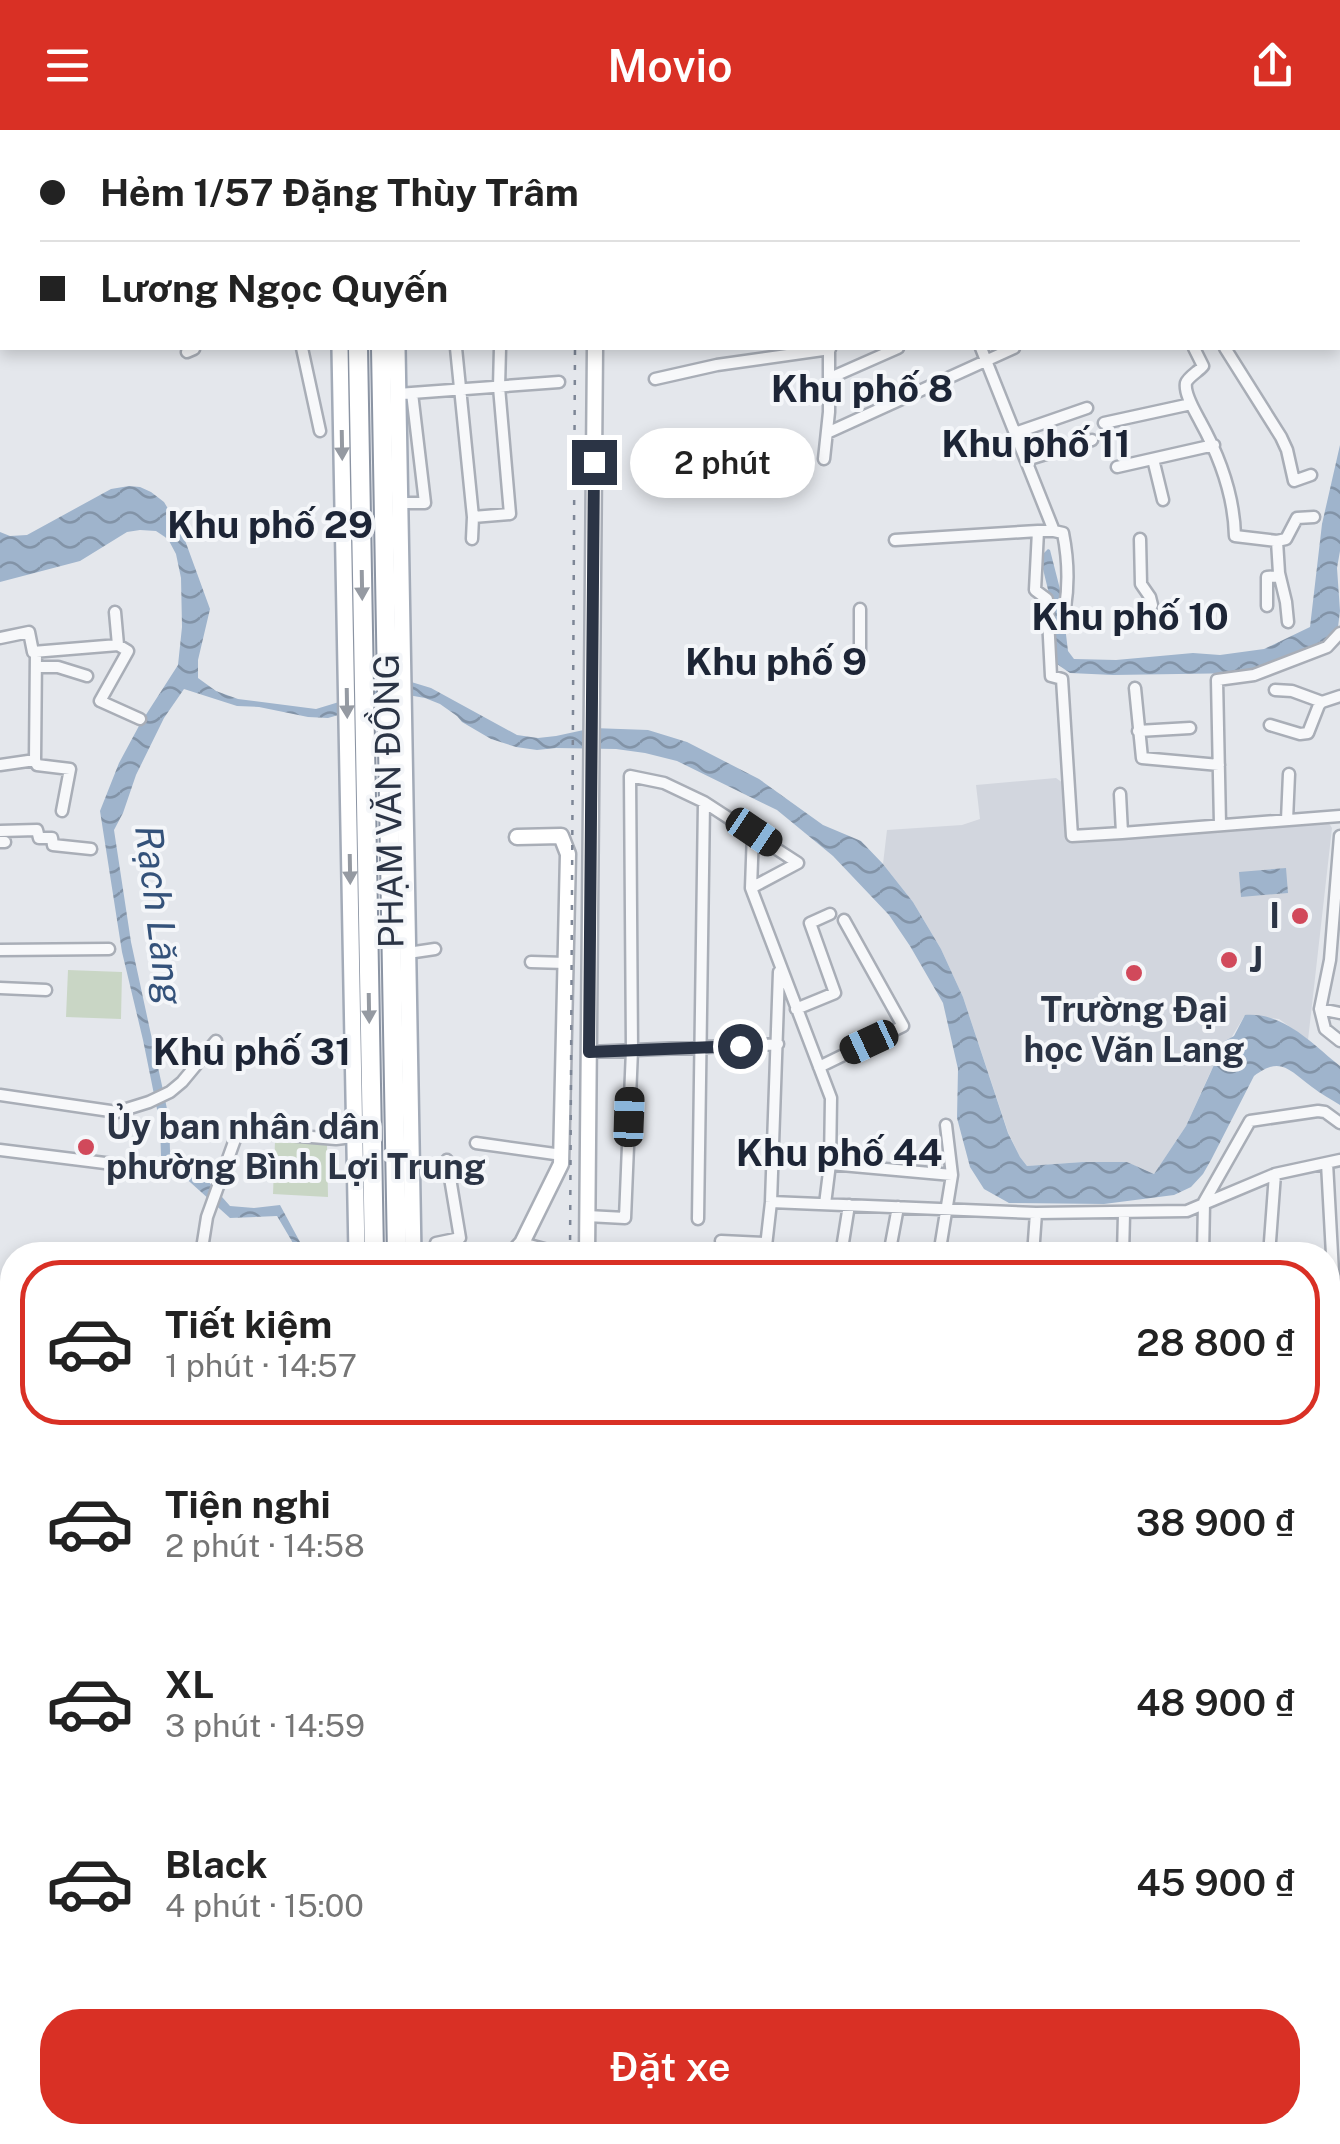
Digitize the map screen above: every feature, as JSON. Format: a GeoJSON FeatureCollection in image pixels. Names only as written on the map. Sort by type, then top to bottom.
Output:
{"type":"FeatureCollection","features":[{"type":"Feature","properties":{"kind":"highway","name":"PHẠM VĂN ĐỒNG"},"geometry":{"type":"LineString","coordinates":[[358,350],[354,634],[364,1191],[372,1242]]}},
{"type":"Feature","properties":{"kind":"highway","name":"PHẠM VĂN ĐỒNG"},"geometry":{"type":"LineString","coordinates":[[380,350],[392,503],[397,1242]]}},
{"type":"Feature","properties":{"kind":"main road","name":"PHẠM VĂN ĐỒNG"},"geometry":{"type":"LineString","coordinates":[[340,350],[354,634]]}},
{"type":"Feature","properties":{"kind":"main road","name":"PHẠM VĂN ĐỒNG"},"geometry":{"type":"LineString","coordinates":[[392,503],[405,394],[397,350]]}},
{"type":"Feature","properties":{"kind":"main road","name":"PHẠM VĂN ĐỒNG"},"geometry":{"type":"LineString","coordinates":[[396,770],[408,953],[413,1242]]}},
{"type":"Feature","properties":{"kind":"main road","name":"PHẠM VĂN ĐỒNG"},"geometry":{"type":"LineString","coordinates":[[357,771],[354,1133],[364,1191],[358,1242]]}},
{"type":"Feature","properties":{"kind":"street"},"geometry":{"type":"LineString","coordinates":[[302,350],[320,430]]}},
{"type":"Feature","properties":{"kind":"street"},"geometry":{"type":"LineString","coordinates":[[456,350],[472,539]]}},
{"type":"Feature","properties":{"kind":"street"},"geometry":{"type":"LineString","coordinates":[[472,517],[510,514],[499,386],[500,350]]}},
{"type":"Feature","properties":{"kind":"street"},"geometry":{"type":"LineString","coordinates":[[587,1242],[595,350]]}},
{"type":"Feature","properties":{"kind":"street"},"geometry":{"type":"LineString","coordinates":[[655,380],[717,365],[817,350]]}},
{"type":"Feature","properties":{"kind":"street"},"geometry":{"type":"LineString","coordinates":[[824,460],[830,350]]}},
{"type":"Feature","properties":{"kind":"street"},"geometry":{"type":"LineString","coordinates":[[830,378],[893,350]]}},
{"type":"Feature","properties":{"kind":"street"},"geometry":{"type":"LineString","coordinates":[[982,350],[1054,531]]}},
{"type":"Feature","properties":{"kind":"street"},"geometry":{"type":"LineString","coordinates":[[828,433],[1009,350]]}},
{"type":"Feature","properties":{"kind":"street"},"geometry":{"type":"LineString","coordinates":[[1195,350],[1203,366],[1186,381],[1191,404],[1214,445],[1232,498],[1235,536],[1286,539],[1297,518],[1314,516]]}},
{"type":"Feature","properties":{"kind":"street"},"geometry":{"type":"LineString","coordinates":[[1226,350],[1281,437],[1294,481],[1312,474]]}},
{"type":"Feature","properties":{"kind":"street"},"geometry":{"type":"LineString","coordinates":[[405,394],[559,382]]}},
{"type":"Feature","properties":{"kind":"street","name":"PHẠM VĂN ĐỒNG"},"geometry":{"type":"LineString","coordinates":[[392,503],[425,502],[405,394]]}},
{"type":"Feature","properties":{"kind":"street"},"geometry":{"type":"LineString","coordinates":[[1104,424],[1191,404]]}},
{"type":"Feature","properties":{"kind":"street"},"geometry":{"type":"LineString","coordinates":[[1015,433],[1087,408]]}},
{"type":"Feature","properties":{"kind":"street"},"geometry":{"type":"LineString","coordinates":[[1026,460],[1092,440]]}},
{"type":"Feature","properties":{"kind":"street"},"geometry":{"type":"LineString","coordinates":[[1117,467],[1214,445]]}},
{"type":"Feature","properties":{"kind":"street"},"geometry":{"type":"LineString","coordinates":[[1154,459],[1164,500]]}},
{"type":"Feature","properties":{"kind":"street"},"geometry":{"type":"LineString","coordinates":[[1038,531],[1036,590],[1047,599],[1051,676],[1062,679],[1072,836],[1340,816]]}},
{"type":"Feature","properties":{"kind":"street"},"geometry":{"type":"LineString","coordinates":[[895,540],[1038,531],[1064,535],[1068,583],[1065,608]]}},
{"type":"Feature","properties":{"kind":"street"},"geometry":{"type":"LineString","coordinates":[[1140,539],[1142,584],[1152,606]]}},
{"type":"Feature","properties":{"kind":"street"},"geometry":{"type":"LineString","coordinates":[[1277,541],[1288,622]]}},
{"type":"Feature","properties":{"kind":"street"},"geometry":{"type":"LineString","coordinates":[[1266,606],[1267,577],[1279,576]]}},
{"type":"Feature","properties":{"kind":"street"},"geometry":{"type":"LineString","coordinates":[[860,609],[860,652]]}},
{"type":"Feature","properties":{"kind":"street"},"geometry":{"type":"LineString","coordinates":[[115,612],[118,645]]}},
{"type":"Feature","properties":{"kind":"street"},"geometry":{"type":"LineString","coordinates":[[0,638],[30,632],[33,652],[118,645],[128,651],[100,701],[140,718]]}},
{"type":"Feature","properties":{"kind":"street"},"geometry":{"type":"LineString","coordinates":[[1220,824],[1217,680],[1254,675],[1327,647],[1340,633]]}},
{"type":"Feature","properties":{"kind":"street"},"geometry":{"type":"LineString","coordinates":[[36,652],[35,760],[37,765],[70,769],[62,810]]}},
{"type":"Feature","properties":{"kind":"street"},"geometry":{"type":"LineString","coordinates":[[36,666],[58,667],[86,676]]}},
{"type":"Feature","properties":{"kind":"street"},"geometry":{"type":"LineString","coordinates":[[1135,688],[1142,758],[1218,765]]}},
{"type":"Feature","properties":{"kind":"street"},"geometry":{"type":"LineString","coordinates":[[1274,690],[1292,691],[1322,702],[1340,696]]}},
{"type":"Feature","properties":{"kind":"street"},"geometry":{"type":"LineString","coordinates":[[1270,725],[1308,733],[1322,702]]}},
{"type":"Feature","properties":{"kind":"street"},"geometry":{"type":"LineString","coordinates":[[1138,730],[1190,728]]}},
{"type":"Feature","properties":{"kind":"street"},"geometry":{"type":"LineString","coordinates":[[0,765],[35,760]]}},
{"type":"Feature","properties":{"kind":"street"},"geometry":{"type":"LineString","coordinates":[[1287,820],[1289,774]]}},
{"type":"Feature","properties":{"kind":"street"},"geometry":{"type":"LineString","coordinates":[[587,1216],[625,1218],[632,1050],[630,776],[664,783],[704,802],[798,863],[750,888]]}},
{"type":"Feature","properties":{"kind":"street"},"geometry":{"type":"LineString","coordinates":[[1120,794],[1122,832]]}},
{"type":"Feature","properties":{"kind":"street"},"geometry":{"type":"LineString","coordinates":[[698,1219],[704,802]]}},
{"type":"Feature","properties":{"kind":"street"},"geometry":{"type":"LineString","coordinates":[[2,839],[37,830],[39,838],[52,838],[54,845],[90,849]]}},
{"type":"Feature","properties":{"kind":"street"},"geometry":{"type":"LineString","coordinates":[[754,832],[750,888],[831,1098],[826,1204]]}},
{"type":"Feature","properties":{"kind":"street"},"geometry":{"type":"LineString","coordinates":[[517,837],[561,836],[568,854],[561,1164],[521,1242]]}},
{"type":"Feature","properties":{"kind":"street"},"geometry":{"type":"LineString","coordinates":[[1340,836],[1330,960],[1320,1009],[1325,1029],[1340,1041]]}},
{"type":"Feature","properties":{"kind":"street"},"geometry":{"type":"LineString","coordinates":[[796,1009],[835,993],[810,923],[830,914]]}},
{"type":"Feature","properties":{"kind":"street"},"geometry":{"type":"LineString","coordinates":[[819,1067],[903,1026],[844,920]]}},
{"type":"Feature","properties":{"kind":"street"},"geometry":{"type":"LineString","coordinates":[[0,950],[109,949]]}},
{"type":"Feature","properties":{"kind":"street"},"geometry":{"type":"LineString","coordinates":[[408,953],[434,949]]}},
{"type":"Feature","properties":{"kind":"street"},"geometry":{"type":"LineString","coordinates":[[531,962],[566,963]]}},
{"type":"Feature","properties":{"kind":"street"},"geometry":{"type":"LineString","coordinates":[[766,1242],[771,1202],[780,965]]}},
{"type":"Feature","properties":{"kind":"street"},"geometry":{"type":"LineString","coordinates":[[0,988],[46,990]]}},
{"type":"Feature","properties":{"kind":"street"},"geometry":{"type":"LineString","coordinates":[[1320,1009],[1340,1013]]}},
{"type":"Feature","properties":{"kind":"street"},"geometry":{"type":"LineString","coordinates":[[0,1095],[117,1112],[170,1092],[216,1041]]}},
{"type":"Feature","properties":{"kind":"street"},"geometry":{"type":"LineString","coordinates":[[589,1052],[778,1044]]}},
{"type":"Feature","properties":{"kind":"street"},"geometry":{"type":"LineString","coordinates":[[1203,1242],[1204,1203],[1250,1121],[1321,1111],[1340,1122]]}},
{"type":"Feature","properties":{"kind":"street"},"geometry":{"type":"LineString","coordinates":[[941,1242],[952,1175],[946,1125]]}},
{"type":"Feature","properties":{"kind":"street"},"geometry":{"type":"LineString","coordinates":[[203,1242],[207,1217],[238,1131],[336,1139],[354,1133]]}},
{"type":"Feature","properties":{"kind":"street"},"geometry":{"type":"LineString","coordinates":[[476,1143],[562,1155]]}},
{"type":"Feature","properties":{"kind":"street"},"geometry":{"type":"LineString","coordinates":[[0,1150],[129,1166]]}},
{"type":"Feature","properties":{"kind":"street"},"geometry":{"type":"LineString","coordinates":[[441,1242],[460,1238],[447,1160]]}},
{"type":"Feature","properties":{"kind":"street"},"geometry":{"type":"LineString","coordinates":[[771,1202],[1036,1214],[1187,1211],[1275,1174],[1340,1160]]}},
{"type":"Feature","properties":{"kind":"street"},"geometry":{"type":"LineString","coordinates":[[1327,1163],[1330,1242]]}},
{"type":"Feature","properties":{"kind":"street"},"geometry":{"type":"LineString","coordinates":[[830,1164],[952,1175]]}},
{"type":"Feature","properties":{"kind":"street"},"geometry":{"type":"LineString","coordinates":[[1270,1242],[1275,1174]]}},
{"type":"Feature","properties":{"kind":"street"},"geometry":{"type":"LineString","coordinates":[[843,1242],[849,1205]]}},
{"type":"Feature","properties":{"kind":"street"},"geometry":{"type":"LineString","coordinates":[[891,1242],[898,1208]]}},
{"type":"Feature","properties":{"kind":"street"},"geometry":{"type":"LineString","coordinates":[[1033,1242],[1036,1214]]}},
{"type":"Feature","properties":{"kind":"street"},"geometry":{"type":"LineString","coordinates":[[1123,1242],[1124,1214]]}},
{"type":"Feature","properties":{"kind":"street"},"geometry":{"type":"LineString","coordinates":[[720,1241],[726,1242]]}},
{"type":"Feature","properties":{"kind":"shaded area","name":"Trường Đại học Văn Lang"},"geometry":{"type":"Polygon","coordinates":[[[1056,778],[1063,783],[1067,840],[1327,820],[1332,828],[1308,1040],[1279,1019],[1245,1015],[1210,1073],[1186,1126],[1154,1174],[1127,1162],[1027,1166],[1008,1132],[963,997],[941,949],[913,902],[883,864],[887,830],[962,825],[980,819],[976,785],[1056,778]]]}},
{"type":"Feature","properties":{"kind":"green space"},"geometry":{"type":"Polygon","coordinates":[[[68,970],[122,972],[121,1019],[66,1017],[68,970]]]}},
{"type":"Feature","properties":{"kind":"green space"},"geometry":{"type":"Polygon","coordinates":[[[275,1141],[327,1144],[328,1197],[273,1194],[275,1141]]]}},
{"type":"Feature","properties":{"kind":"water"},"geometry":{"type":"Polygon","coordinates":[[[1340,445],[1340,611],[1338,627],[1320,646],[1244,673],[1070,673],[1057,664],[1043,569],[1048,549],[1061,593],[1068,651],[1074,659],[1220,655],[1264,649],[1310,627],[1322,524],[1340,445]]]}},
{"type":"Feature","properties":{"kind":"water"},"geometry":{"type":"Polygon","coordinates":[[[129,486],[151,492],[164,502],[182,532],[210,609],[198,660],[198,678],[216,691],[238,699],[316,709],[408,681],[431,688],[517,735],[538,738],[593,728],[648,730],[687,742],[759,779],[823,825],[861,841],[913,902],[941,949],[963,997],[1008,1133],[1027,1166],[1127,1162],[1154,1174],[1186,1126],[1225,1041],[1234,1036],[1245,1015],[1259,1015],[1285,1024],[1340,1066],[1340,1105],[1291,1071],[1271,1067],[1254,1076],[1211,1160],[1191,1187],[1174,1195],[1104,1204],[1009,1203],[984,1189],[970,1167],[957,1118],[958,1069],[943,1003],[910,946],[889,915],[833,856],[777,810],[677,761],[645,753],[516,747],[491,739],[425,698],[408,695],[328,718],[237,706],[184,689],[164,718],[114,830],[131,942],[169,1118],[170,1151],[207,1180],[230,1206],[280,1205],[300,1242],[292,1242],[277,1216],[230,1218],[161,1156],[160,1124],[122,952],[100,811],[119,763],[178,665],[182,627],[181,578],[176,554],[168,539],[156,531],[127,532],[80,561],[0,582],[0,532],[27,535],[111,489],[129,486]]]}},
{"type":"Feature","properties":{"kind":"water"},"geometry":{"type":"Polygon","coordinates":[[[1286,868],[1288,893],[1241,897],[1239,872],[1286,868]]]}},
{"type":"Feature","properties":{"kind":"railway"},"geometry":{"type":"LineString","coordinates":[[570,1242],[575,350]]}},
{"type":"Feature","properties":{"kind":"place","name":"I"},"geometry":{"type":"Point","coordinates":[1300,916]}},
{"type":"Feature","properties":{"kind":"place","name":"J"},"geometry":{"type":"Point","coordinates":[1229,960]}},
{"type":"Feature","properties":{"kind":"place","name":"Trường Đại học Văn Lang"},"geometry":{"type":"Point","coordinates":[1134,973]}},
{"type":"Feature","properties":{"kind":"place","name":"Ủy ban nhân dân phường Bình Lợi Trung"},"geometry":{"type":"Point","coordinates":[86,1147]}},
{"type":"Feature","properties":{"kind":"district","name":"Khu phố 8"},"geometry":{"type":"Point","coordinates":[862,389]}},
{"type":"Feature","properties":{"kind":"district","name":"Khu phố 11"},"geometry":{"type":"Point","coordinates":[1036,444]}},
{"type":"Feature","properties":{"kind":"district","name":"Khu phố 29"},"geometry":{"type":"Point","coordinates":[270,525]}},
{"type":"Feature","properties":{"kind":"district","name":"Khu phố 10"},"geometry":{"type":"Point","coordinates":[1130,617]}},
{"type":"Feature","properties":{"kind":"district","name":"Khu phố 9"},"geometry":{"type":"Point","coordinates":[776,662]}},
{"type":"Feature","properties":{"kind":"district","name":"Khu phố 31"},"geometry":{"type":"Point","coordinates":[252,1052]}},
{"type":"Feature","properties":{"kind":"district","name":"Khu phố 44"},"geometry":{"type":"Point","coordinates":[839,1153]}},
{"type":"Feature","properties":{"kind":"route"},"geometry":{"type":"LineString","coordinates":[[594,462],[589,1052],[740,1046]]}},
{"type":"Feature","properties":{"kind":"water label","name":"Rạch Lăng"},"geometry":{"type":"Point","coordinates":[159,915]}}]}
